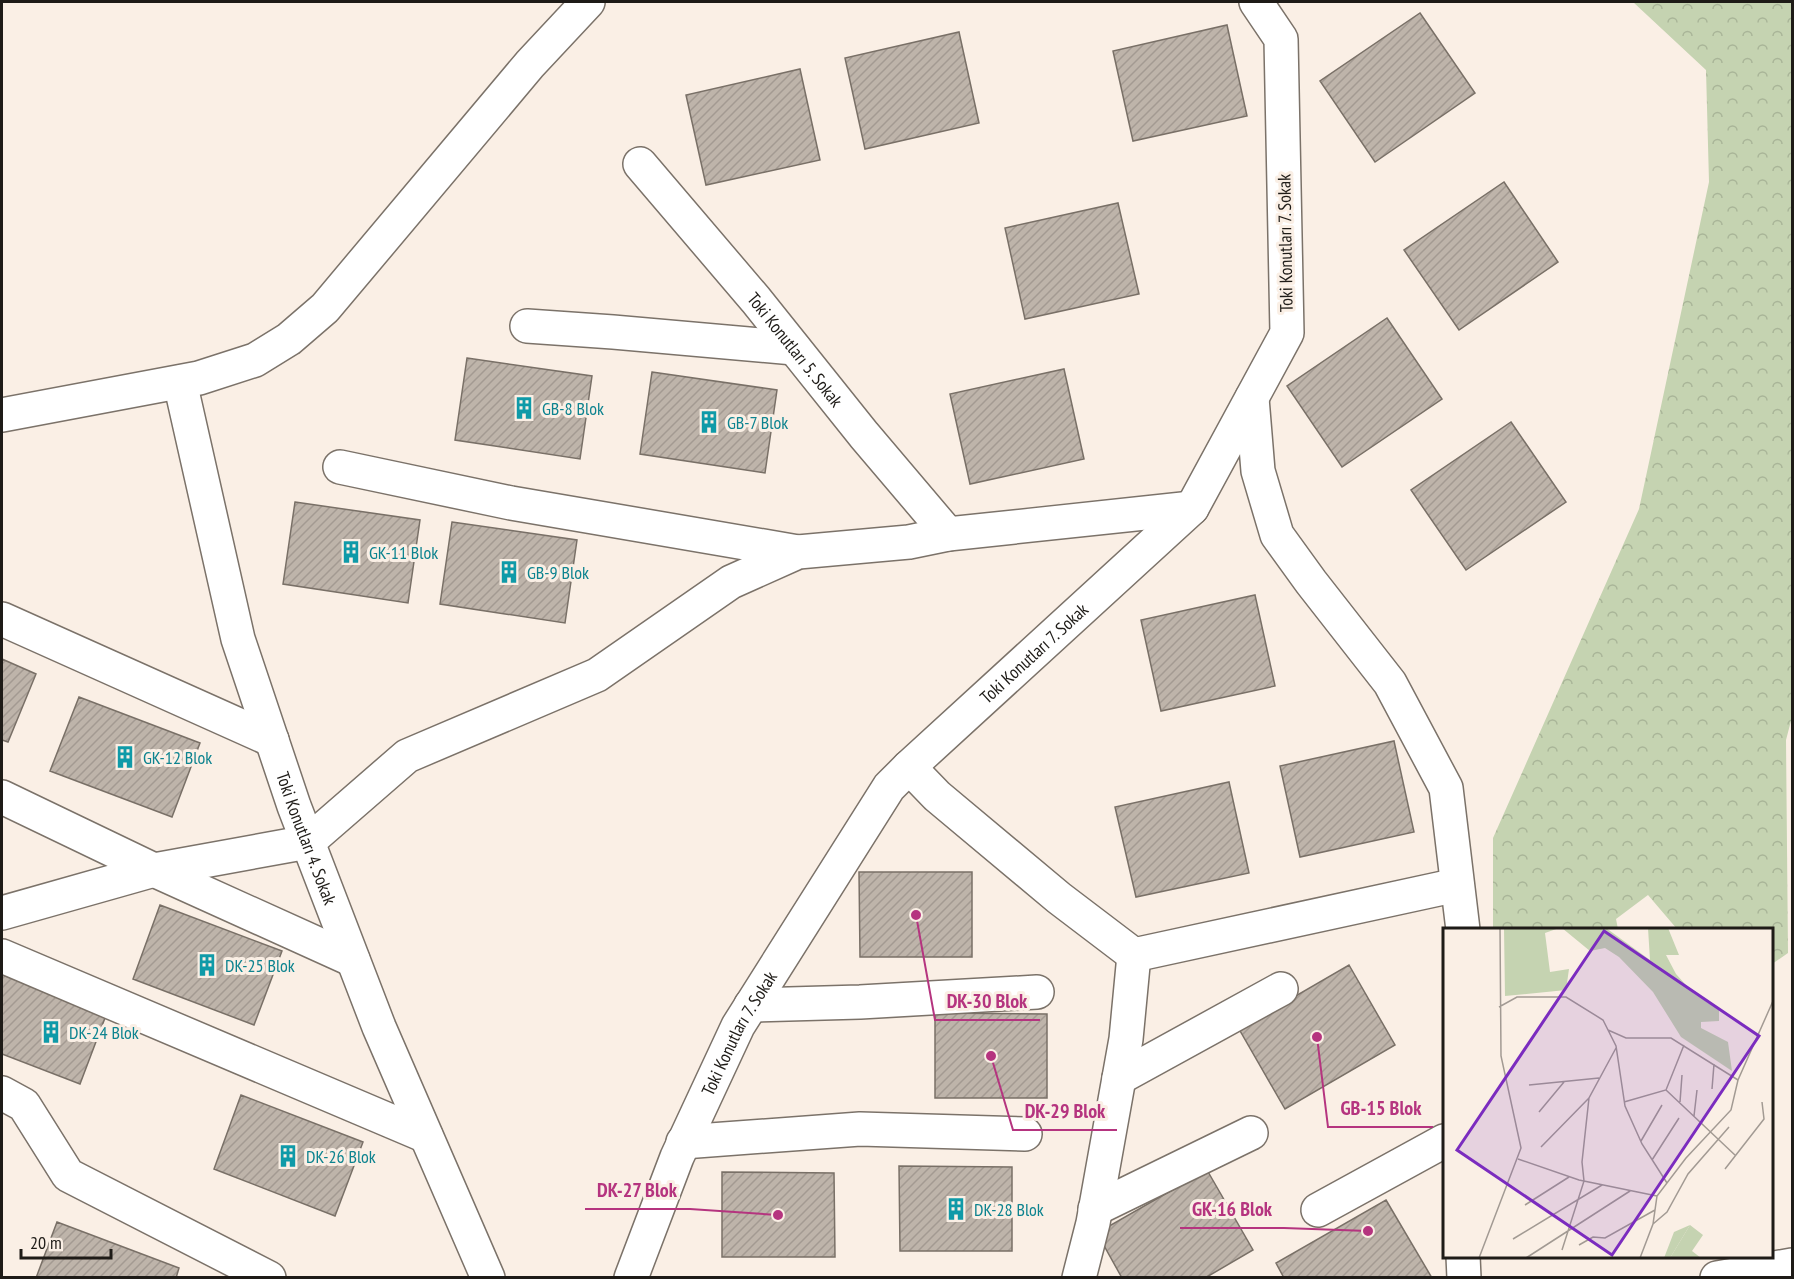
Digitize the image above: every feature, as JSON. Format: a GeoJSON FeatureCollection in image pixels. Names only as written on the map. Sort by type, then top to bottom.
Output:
{"type":"FeatureCollection","features":[{"type":"Feature","properties":{"kind":"street"},"geometry":{"type":"LineString","coordinates":[[2,415],[199,378],[255,360],[289,339],[325,308],[523,73],[588,2]]}},
{"type":"Feature","properties":{"kind":"street","name":"Toki Konutları 7. Sokak"},"geometry":{"type":"LineString","coordinates":[[631,1278],[683,1142],[738,1026],[889,787],[1192,508],[1287,333],[1281,39],[1256,2]]}},
{"type":"Feature","properties":{"kind":"street","name":"Toki Konutları 5. Sokak"},"geometry":{"type":"LineString","coordinates":[[640,164],[948,534]]}},
{"type":"Feature","properties":{"kind":"street"},"geometry":{"type":"LineString","coordinates":[[527,326],[794,348]]}},
{"type":"Feature","properties":{"kind":"street","name":"Toki Konutları 4. Sokak"},"geometry":{"type":"LineString","coordinates":[[180,382],[238,639],[272,740],[308,842],[379,1027],[488,1278]]}},
{"type":"Feature","properties":{"kind":"street"},"geometry":{"type":"LineString","coordinates":[[1252,398],[1258,471],[1277,535],[1390,683],[1446,788],[1463,928]]}},
{"type":"Feature","properties":{"kind":"street"},"geometry":{"type":"LineString","coordinates":[[340,467],[511,503],[798,552],[909,542],[948,534],[1192,508]]}},
{"type":"Feature","properties":{"kind":"street"},"geometry":{"type":"LineString","coordinates":[[2,913],[154,870],[308,842],[406,756],[597,675],[731,582],[798,552]]}},
{"type":"Feature","properties":{"kind":"street"},"geometry":{"type":"LineString","coordinates":[[2,619],[272,740]]}},
{"type":"Feature","properties":{"kind":"street"},"geometry":{"type":"LineString","coordinates":[[909,767],[946,804],[1059,898],[1134,955],[1457,885]]}},
{"type":"Feature","properties":{"kind":"street"},"geometry":{"type":"LineString","coordinates":[[2,797],[154,870],[353,960]]}},
{"type":"Feature","properties":{"kind":"street"},"geometry":{"type":"LineString","coordinates":[[1079,1278],[1095,1209],[1126,1039],[1134,955]]}},
{"type":"Feature","properties":{"kind":"street"},"geometry":{"type":"LineString","coordinates":[[2,956],[426,1136]]}},
{"type":"Feature","properties":{"kind":"street"},"geometry":{"type":"LineString","coordinates":[[1119,1078],[1281,989]]}},
{"type":"Feature","properties":{"kind":"street"},"geometry":{"type":"LineString","coordinates":[[751,1005],[860,1002],[1036,992]]}},
{"type":"Feature","properties":{"kind":"street"},"geometry":{"type":"LineString","coordinates":[[2,1093],[24,1105],[68,1175],[269,1278]]}},
{"type":"Feature","properties":{"kind":"street"},"geometry":{"type":"LineString","coordinates":[[683,1142],[860,1129],[1025,1134]]}},
{"type":"Feature","properties":{"kind":"street"},"geometry":{"type":"LineString","coordinates":[[1095,1209],[1251,1133]]}},
{"type":"Feature","properties":{"kind":"street"},"geometry":{"type":"LineString","coordinates":[[1318,1210],[1443,1142]]}},
{"type":"Feature","properties":{"kind":"street"},"geometry":{"type":"LineString","coordinates":[[1463,1258],[1464,1278]]}},
{"type":"Feature","properties":{"kind":"street"},"geometry":{"type":"LineString","coordinates":[[1717,1278],[1792,1264]]}},
{"type":"Feature","properties":{"kind":"green space"},"geometry":{"type":"Polygon","coordinates":[[[1633,2],[1792,2],[1792,717],[1786,740],[1788,953],[1773,963],[1773,928],[1676,928],[1648,895],[1616,919],[1618,928],[1493,928],[1493,838],[1639,509],[1709,182],[1706,70],[1633,2]]]}},
{"type":"Feature","properties":{"kind":"building"},"geometry":{"type":"Polygon","coordinates":[[[1420,13],[1475,93],[1375,162],[1320,81],[1420,13]]]}},
{"type":"Feature","properties":{"kind":"building"},"geometry":{"type":"Polygon","coordinates":[[[1227,25],[1247,116],[1133,141],[1113,51],[1227,25]]]}},
{"type":"Feature","properties":{"kind":"building"},"geometry":{"type":"Polygon","coordinates":[[[959,32],[979,123],[865,149],[845,58],[959,32]]]}},
{"type":"Feature","properties":{"kind":"building"},"geometry":{"type":"Polygon","coordinates":[[[800,69],[820,160],[706,185],[686,95],[800,69]]]}},
{"type":"Feature","properties":{"kind":"building"},"geometry":{"type":"Polygon","coordinates":[[[1504,182],[1558,262],[1459,330],[1404,250],[1504,182]]]}},
{"type":"Feature","properties":{"kind":"building"},"geometry":{"type":"Polygon","coordinates":[[[1118,203],[1139,294],[1025,319],[1005,228],[1118,203]]]}},
{"type":"Feature","properties":{"kind":"building"},"geometry":{"type":"Polygon","coordinates":[[[1387,318],[1442,399],[1342,467],[1287,386],[1387,318]]]}},
{"type":"Feature","properties":{"kind":"building","name":"GB-8 Blok"},"geometry":{"type":"Polygon","coordinates":[[[467,358],[592,376],[580,459],[455,440],[467,358]]]}},
{"type":"Feature","properties":{"kind":"building"},"geometry":{"type":"Polygon","coordinates":[[[1064,369],[1084,459],[970,484],[950,394],[1064,369]]]}},
{"type":"Feature","properties":{"kind":"building","name":"GB-7 Blok"},"geometry":{"type":"Polygon","coordinates":[[[652,372],[777,390],[765,473],[640,454],[652,372]]]}},
{"type":"Feature","properties":{"kind":"building"},"geometry":{"type":"Polygon","coordinates":[[[1511,422],[1566,502],[1466,570],[1411,490],[1511,422]]]}},
{"type":"Feature","properties":{"kind":"building","name":"GK-11 Blok"},"geometry":{"type":"Polygon","coordinates":[[[295,502],[420,520],[408,603],[283,584],[295,502]]]}},
{"type":"Feature","properties":{"kind":"building","name":"GB-9 Blok"},"geometry":{"type":"Polygon","coordinates":[[[452,522],[577,540],[565,623],[440,604],[452,522]]]}},
{"type":"Feature","properties":{"kind":"building"},"geometry":{"type":"Polygon","coordinates":[[[1255,595],[1275,686],[1161,711],[1141,620],[1255,595]]]}},
{"type":"Feature","properties":{"kind":"building"},"geometry":{"type":"Polygon","coordinates":[[[2,659],[36,674],[8,742],[2,740],[2,659]]]}},
{"type":"Feature","properties":{"kind":"building","name":"GK-12 Blok"},"geometry":{"type":"Polygon","coordinates":[[[79,697],[200,743],[172,817],[50,771],[79,697]]]}},
{"type":"Feature","properties":{"kind":"building"},"geometry":{"type":"Polygon","coordinates":[[[1394,741],[1414,832],[1300,857],[1280,766],[1394,741]]]}},
{"type":"Feature","properties":{"kind":"building"},"geometry":{"type":"Polygon","coordinates":[[[1229,782],[1249,873],[1136,897],[1115,807],[1229,782]]]}},
{"type":"Feature","properties":{"kind":"building"},"geometry":{"type":"Polygon","coordinates":[[[859,872],[972,872],[972,957],[860,957],[859,872]]]}},
{"type":"Feature","properties":{"kind":"building","name":"DK-25 Blok"},"geometry":{"type":"Polygon","coordinates":[[[160,905],[282,951],[254,1025],[133,979],[160,905]]]}},
{"type":"Feature","properties":{"kind":"building"},"geometry":{"type":"Polygon","coordinates":[[[1349,965],[1395,1045],[1285,1109],[1239,1029],[1349,965]]]}},
{"type":"Feature","properties":{"kind":"building","name":"DK-24 Blok"},"geometry":{"type":"Polygon","coordinates":[[[2,970],[108,1010],[80,1084],[2,1054],[2,970]]]}},
{"type":"Feature","properties":{"kind":"building"},"geometry":{"type":"Polygon","coordinates":[[[935,1013],[1047,1014],[1047,1098],[935,1098],[935,1013]]]}},
{"type":"Feature","properties":{"kind":"building","name":"DK-26 Blok"},"geometry":{"type":"Polygon","coordinates":[[[241,1095],[363,1142],[335,1216],[214,1169],[241,1095]]]}},
{"type":"Feature","properties":{"kind":"building","name":"DK-28 Blok"},"geometry":{"type":"Polygon","coordinates":[[[899,1166],[1012,1167],[1012,1251],[900,1251],[899,1166]]]}},
{"type":"Feature","properties":{"kind":"building"},"geometry":{"type":"Polygon","coordinates":[[[1207,1170],[1253,1250],[1205,1278],[1122,1278],[1097,1233],[1207,1170]]]}},
{"type":"Feature","properties":{"kind":"building"},"geometry":{"type":"Polygon","coordinates":[[[722,1172],[834,1173],[835,1257],[722,1257],[722,1172]]]}},
{"type":"Feature","properties":{"kind":"building"},"geometry":{"type":"Polygon","coordinates":[[[1386,1200],[1432,1278],[1284,1278],[1276,1263],[1386,1200]]]}},
{"type":"Feature","properties":{"kind":"building"},"geometry":{"type":"Polygon","coordinates":[[[57,1222],[179,1268],[176,1278],[36,1278],[57,1222]]]}},
{"type":"Feature","properties":{"kind":"place","name":"GB-8 Blok"},"geometry":{"type":"Point","coordinates":[524,408]}},
{"type":"Feature","properties":{"kind":"place","name":"GB-7 Blok"},"geometry":{"type":"Point","coordinates":[709,422]}},
{"type":"Feature","properties":{"kind":"place","name":"GK-11 Blok"},"geometry":{"type":"Point","coordinates":[351,552]}},
{"type":"Feature","properties":{"kind":"place","name":"GB-9 Blok"},"geometry":{"type":"Point","coordinates":[509,572]}},
{"type":"Feature","properties":{"kind":"place","name":"GK-12 Blok"},"geometry":{"type":"Point","coordinates":[125,757]}},
{"type":"Feature","properties":{"kind":"place","name":"DK-30 Blok"},"geometry":{"type":"Point","coordinates":[916,915]}},
{"type":"Feature","properties":{"kind":"place","name":"DK-25 Blok"},"geometry":{"type":"Point","coordinates":[207,965]}},
{"type":"Feature","properties":{"kind":"place","name":"DK-24 Blok"},"geometry":{"type":"Point","coordinates":[51,1032]}},
{"type":"Feature","properties":{"kind":"place","name":"GB-15 Blok"},"geometry":{"type":"Point","coordinates":[1317,1037]}},
{"type":"Feature","properties":{"kind":"place","name":"DK-29 Blok"},"geometry":{"type":"Point","coordinates":[991,1056]}},
{"type":"Feature","properties":{"kind":"place","name":"DK-26 Blok"},"geometry":{"type":"Point","coordinates":[288,1156]}},
{"type":"Feature","properties":{"kind":"place","name":"DK-28 Blok"},"geometry":{"type":"Point","coordinates":[956,1209]}},
{"type":"Feature","properties":{"kind":"place","name":"DK-27 Blok"},"geometry":{"type":"Point","coordinates":[778,1215]}},
{"type":"Feature","properties":{"kind":"place","name":"GK-16 Blok"},"geometry":{"type":"Point","coordinates":[1368,1231]}}]}
